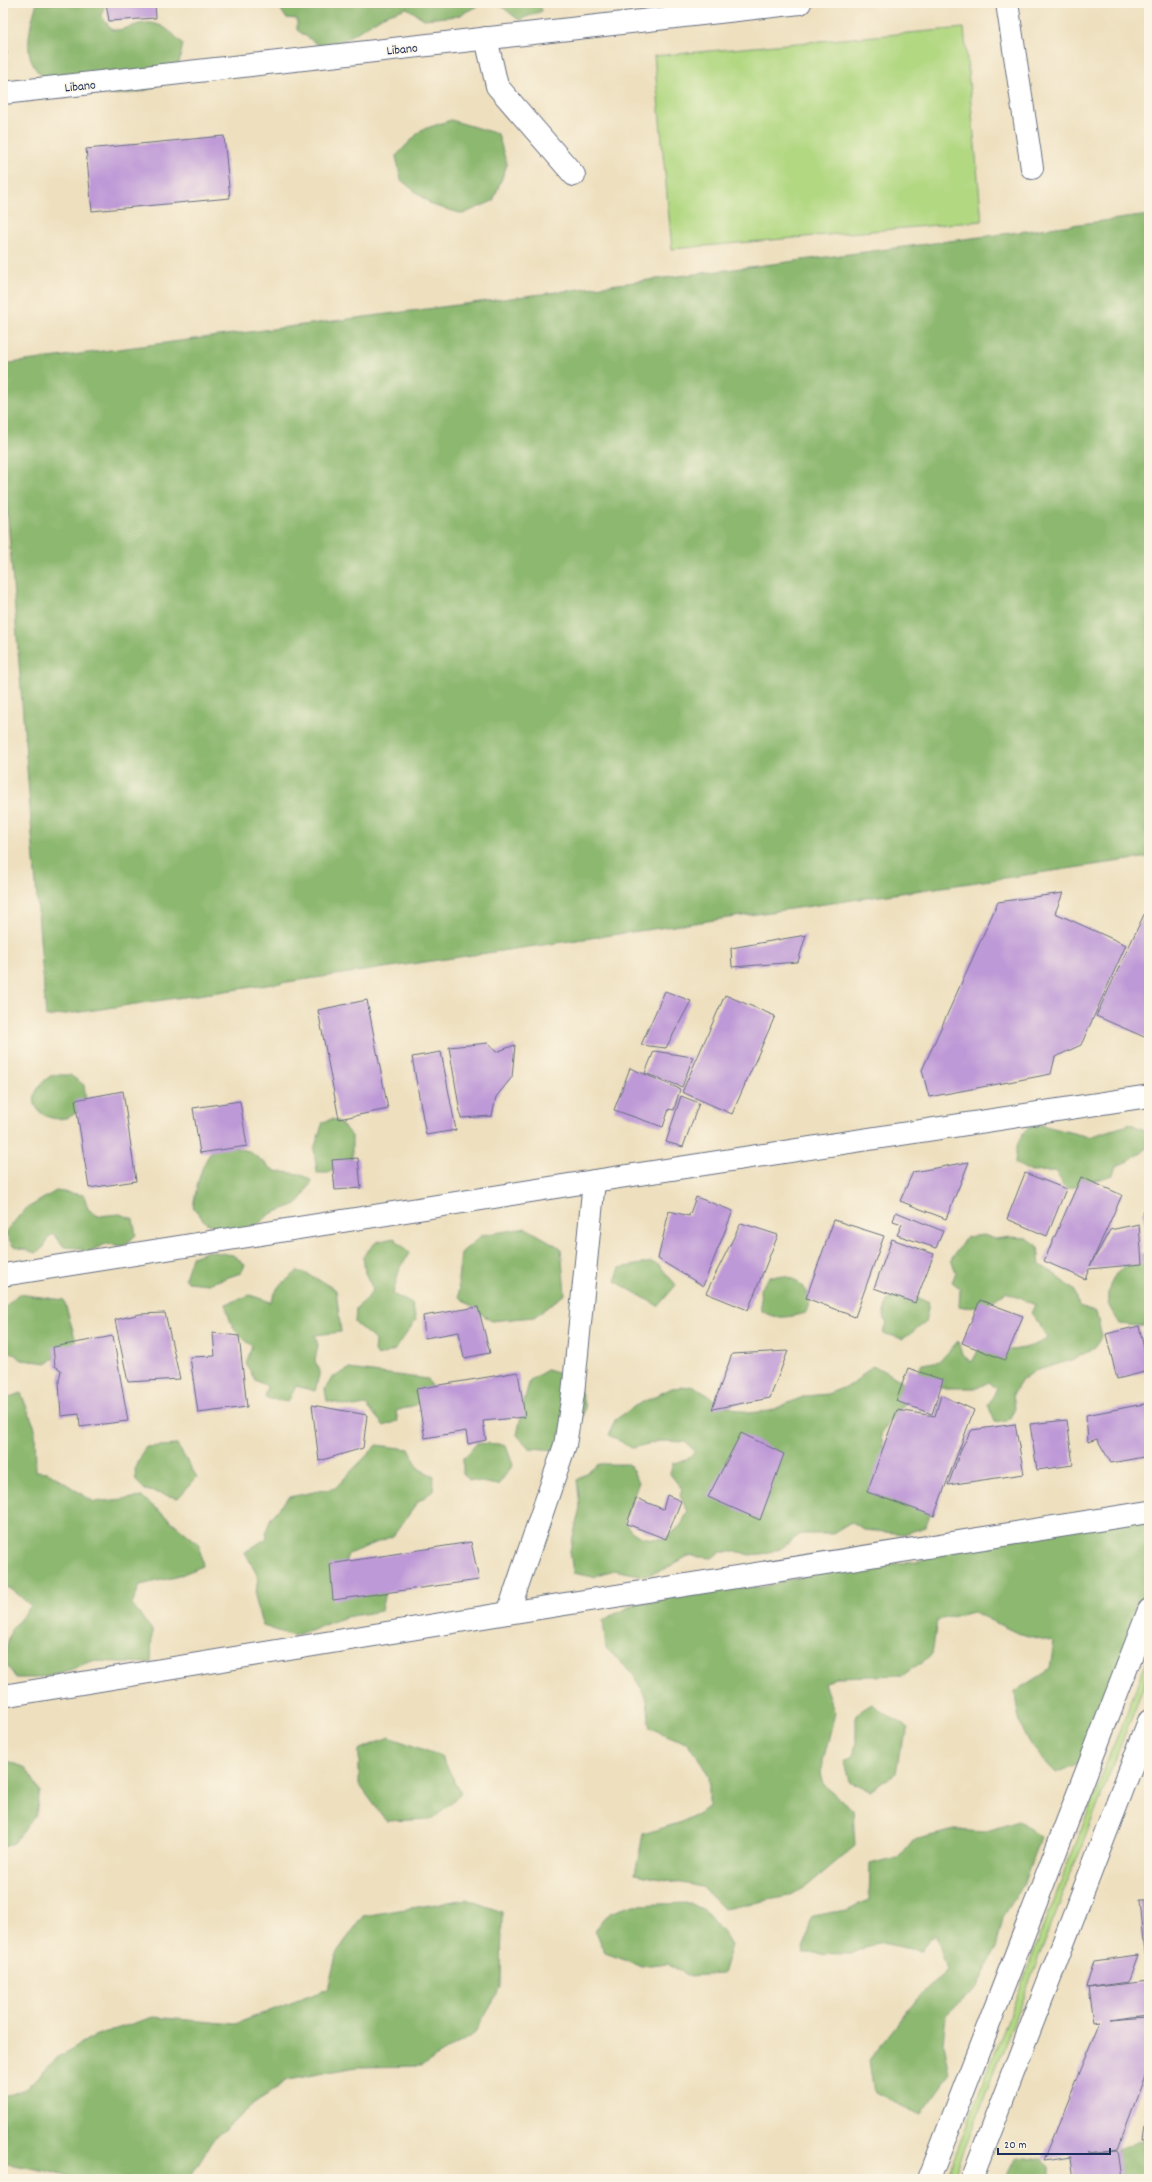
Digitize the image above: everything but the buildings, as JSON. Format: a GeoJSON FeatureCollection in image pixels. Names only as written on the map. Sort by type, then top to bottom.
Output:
{"type":"FeatureCollection","features":[{"type":"Feature","properties":{"kind":"street","name":"Libano"},"geometry":{"type":"LineString","coordinates":[[3,93],[800,3]]}},
{"type":"Feature","properties":{"kind":"street"},"geometry":{"type":"LineString","coordinates":[[1007,3],[1032,168]]}},
{"type":"Feature","properties":{"kind":"street"},"geometry":{"type":"LineString","coordinates":[[486,38],[498,86],[574,175]]}},
{"type":"Feature","properties":{"kind":"street"},"geometry":{"type":"LineString","coordinates":[[3,1275],[594,1180],[1149,1096]]}},
{"type":"Feature","properties":{"kind":"street"},"geometry":{"type":"LineString","coordinates":[[508,1613],[565,1445],[573,1394],[594,1180]]}},
{"type":"Feature","properties":{"kind":"street"},"geometry":{"type":"LineString","coordinates":[[3,1696],[508,1613],[1149,1512]]}},
{"type":"Feature","properties":{"kind":"street"},"geometry":{"type":"LineString","coordinates":[[929,2179],[1149,1610]]}},
{"type":"Feature","properties":{"kind":"street"},"geometry":{"type":"LineString","coordinates":[[972,2179],[1143,1753],[1149,1721]]}},
{"type":"Feature","properties":{"kind":"green space"},"geometry":{"type":"Polygon","coordinates":[[[37,3],[106,3],[101,15],[112,30],[146,23],[162,26],[171,32],[183,44],[176,70],[157,86],[126,94],[109,95],[91,93],[73,90],[57,85],[44,77],[35,68],[29,53],[29,36],[37,3]]]}},
{"type":"Feature","properties":{"kind":"green space"},"geometry":{"type":"Polygon","coordinates":[[[277,3],[483,3],[458,16],[424,19],[407,8],[383,16],[327,51],[297,30],[297,19],[286,18],[277,3]]]}},
{"type":"Feature","properties":{"kind":"green space"},"geometry":{"type":"Polygon","coordinates":[[[497,3],[539,3],[542,11],[519,20],[497,3]]]}},
{"type":"Feature","properties":{"kind":"green space"},"geometry":{"type":"Polygon","coordinates":[[[964,28],[982,221],[672,249],[654,56],[964,28]]]}},
{"type":"Feature","properties":{"kind":"green space"},"geometry":{"type":"Polygon","coordinates":[[[451,120],[498,134],[507,165],[493,201],[463,214],[432,205],[401,180],[396,156],[421,130],[451,120]]]}},
{"type":"Feature","properties":{"kind":"green space"},"geometry":{"type":"Polygon","coordinates":[[[1149,215],[1149,857],[46,1017],[3,454],[3,364],[1149,215]]]}},
{"type":"Feature","properties":{"kind":"green space"},"geometry":{"type":"Polygon","coordinates":[[[52,1075],[70,1075],[84,1085],[86,1102],[73,1115],[56,1119],[42,1114],[37,1108],[35,1094],[40,1085],[52,1075]]]}},
{"type":"Feature","properties":{"kind":"green space"},"geometry":{"type":"Polygon","coordinates":[[[332,1119],[338,1121],[352,1136],[352,1159],[328,1173],[317,1173],[314,1149],[323,1122],[332,1119]]]}},
{"type":"Feature","properties":{"kind":"green space"},"geometry":{"type":"Polygon","coordinates":[[[1033,1123],[1089,1137],[1131,1124],[1149,1132],[1149,1146],[1131,1160],[1116,1166],[1113,1175],[1066,1189],[1055,1171],[1031,1172],[1015,1163],[1017,1145],[1021,1136],[1033,1123]]]}},
{"type":"Feature","properties":{"kind":"green space"},"geometry":{"type":"Polygon","coordinates":[[[225,1145],[249,1151],[275,1171],[300,1174],[312,1181],[299,1203],[270,1214],[255,1227],[230,1232],[206,1223],[193,1207],[198,1183],[202,1168],[209,1155],[214,1148],[225,1145]]]}},
{"type":"Feature","properties":{"kind":"green space"},"geometry":{"type":"Polygon","coordinates":[[[56,1191],[84,1195],[88,1209],[98,1216],[120,1214],[133,1219],[136,1235],[124,1246],[106,1244],[87,1252],[78,1248],[64,1247],[54,1234],[48,1237],[44,1247],[36,1253],[13,1246],[5,1233],[24,1210],[56,1191]]]}},
{"type":"Feature","properties":{"kind":"green space"},"geometry":{"type":"Polygon","coordinates":[[[526,1228],[561,1248],[565,1294],[534,1317],[491,1321],[459,1297],[458,1279],[461,1253],[482,1235],[526,1228]]]}},
{"type":"Feature","properties":{"kind":"green space"},"geometry":{"type":"Polygon","coordinates":[[[984,1235],[995,1239],[1010,1237],[1027,1238],[1038,1246],[1040,1265],[1054,1273],[1075,1291],[1079,1307],[1096,1312],[1102,1336],[1095,1347],[1075,1359],[1035,1371],[1022,1380],[1013,1394],[1015,1408],[1010,1419],[995,1422],[988,1405],[997,1389],[989,1382],[977,1388],[941,1388],[915,1377],[922,1364],[940,1361],[958,1341],[962,1355],[972,1362],[979,1349],[1014,1350],[1030,1346],[1047,1339],[1039,1323],[1031,1313],[1035,1305],[1006,1292],[989,1303],[979,1307],[959,1306],[960,1288],[952,1282],[956,1272],[951,1260],[966,1237],[984,1235]]]}},
{"type":"Feature","properties":{"kind":"green space"},"geometry":{"type":"Polygon","coordinates":[[[394,1238],[410,1253],[400,1267],[393,1294],[412,1304],[416,1320],[395,1350],[378,1356],[374,1352],[375,1340],[355,1323],[356,1308],[367,1299],[373,1289],[365,1273],[363,1256],[376,1242],[394,1238]]]}},
{"type":"Feature","properties":{"kind":"green space"},"geometry":{"type":"Polygon","coordinates":[[[208,1251],[233,1255],[245,1265],[241,1273],[208,1284],[188,1282],[185,1278],[192,1257],[208,1251]]]}},
{"type":"Feature","properties":{"kind":"green space"},"geometry":{"type":"Polygon","coordinates":[[[1149,1252],[1149,1324],[1139,1326],[1120,1324],[1108,1302],[1110,1285],[1114,1277],[1126,1264],[1149,1252]]]}},
{"type":"Feature","properties":{"kind":"green space"},"geometry":{"type":"Polygon","coordinates":[[[651,1262],[659,1265],[676,1285],[658,1306],[615,1281],[620,1268],[651,1262]]]}},
{"type":"Feature","properties":{"kind":"green space"},"geometry":{"type":"Polygon","coordinates":[[[298,1271],[312,1276],[336,1290],[341,1332],[315,1335],[318,1345],[315,1361],[320,1371],[315,1391],[296,1386],[288,1402],[265,1398],[267,1386],[255,1380],[246,1364],[252,1346],[234,1328],[229,1318],[226,1304],[250,1295],[271,1302],[278,1287],[298,1271]]]}},
{"type":"Feature","properties":{"kind":"green space"},"geometry":{"type":"Polygon","coordinates":[[[770,1276],[785,1276],[795,1280],[803,1287],[810,1300],[806,1313],[788,1317],[777,1317],[761,1310],[760,1289],[770,1276]]]}},
{"type":"Feature","properties":{"kind":"green space"},"geometry":{"type":"Polygon","coordinates":[[[904,1291],[929,1303],[925,1323],[903,1339],[883,1333],[887,1323],[883,1315],[887,1301],[904,1291]]]}},
{"type":"Feature","properties":{"kind":"green space"},"geometry":{"type":"Polygon","coordinates":[[[18,1294],[64,1300],[76,1341],[48,1363],[22,1360],[3,1346],[3,1309],[18,1294]]]}},
{"type":"Feature","properties":{"kind":"green space"},"geometry":{"type":"Polygon","coordinates":[[[872,1366],[887,1372],[910,1387],[902,1407],[897,1410],[881,1434],[884,1454],[932,1507],[926,1527],[904,1534],[865,1530],[851,1522],[831,1534],[801,1534],[780,1549],[762,1554],[749,1555],[740,1552],[720,1552],[712,1558],[688,1556],[665,1569],[644,1576],[614,1570],[592,1577],[573,1573],[570,1551],[580,1507],[577,1480],[599,1464],[629,1464],[639,1482],[624,1522],[628,1528],[637,1535],[653,1539],[666,1539],[681,1525],[688,1511],[680,1496],[682,1489],[670,1474],[673,1463],[686,1460],[695,1451],[685,1442],[660,1441],[632,1448],[609,1435],[615,1420],[635,1406],[672,1388],[694,1386],[721,1404],[748,1413],[770,1411],[805,1396],[827,1394],[853,1384],[872,1366]]]}},
{"type":"Feature","properties":{"kind":"green space"},"geometry":{"type":"Polygon","coordinates":[[[349,1369],[428,1379],[435,1394],[415,1405],[396,1411],[398,1421],[384,1426],[366,1405],[354,1407],[327,1401],[325,1389],[332,1378],[349,1369]]]}},
{"type":"Feature","properties":{"kind":"green space"},"geometry":{"type":"Polygon","coordinates":[[[547,1370],[577,1379],[585,1407],[579,1431],[557,1450],[529,1448],[517,1435],[530,1380],[547,1370]]]}},
{"type":"Feature","properties":{"kind":"green space"},"geometry":{"type":"Polygon","coordinates":[[[21,1393],[35,1428],[36,1471],[48,1472],[94,1502],[142,1497],[199,1544],[203,1566],[176,1577],[140,1585],[132,1605],[152,1630],[151,1663],[91,1661],[70,1670],[36,1678],[16,1678],[3,1660],[11,1630],[31,1606],[15,1592],[3,1586],[3,1399],[21,1393]]]}},
{"type":"Feature","properties":{"kind":"green space"},"geometry":{"type":"Polygon","coordinates":[[[477,1443],[506,1446],[513,1465],[498,1485],[469,1480],[463,1473],[463,1459],[477,1443]]]}},
{"type":"Feature","properties":{"kind":"green space"},"geometry":{"type":"Polygon","coordinates":[[[177,1445],[197,1477],[178,1498],[145,1490],[136,1481],[135,1470],[145,1447],[177,1445]]]}},
{"type":"Feature","properties":{"kind":"green space"},"geometry":{"type":"Polygon","coordinates":[[[377,1445],[409,1449],[419,1469],[434,1476],[433,1491],[419,1501],[393,1536],[348,1554],[343,1568],[387,1582],[381,1611],[346,1617],[293,1636],[263,1626],[255,1601],[258,1577],[245,1552],[267,1538],[266,1531],[271,1518],[289,1497],[335,1488],[377,1445]]]}},
{"type":"Feature","properties":{"kind":"green space"},"geometry":{"type":"Polygon","coordinates":[[[1149,1512],[1149,1607],[1083,1761],[1056,1773],[1038,1754],[1026,1736],[1016,1705],[1015,1691],[1050,1669],[1054,1642],[1017,1633],[973,1612],[937,1620],[932,1655],[903,1675],[837,1677],[824,1684],[835,1713],[820,1773],[823,1784],[853,1810],[855,1846],[806,1887],[789,1896],[724,1909],[702,1887],[635,1874],[643,1834],[682,1822],[709,1807],[709,1777],[696,1754],[688,1744],[650,1728],[647,1701],[634,1675],[606,1648],[603,1620],[635,1604],[723,1588],[763,1587],[810,1574],[860,1566],[916,1562],[941,1553],[1149,1512]]]}},
{"type":"Feature","properties":{"kind":"green space"},"geometry":{"type":"Polygon","coordinates":[[[1149,1655],[1149,1672],[953,2179],[946,2179],[1149,1655]]]}},
{"type":"Feature","properties":{"kind":"green space"},"geometry":{"type":"Polygon","coordinates":[[[872,1704],[909,1729],[900,1749],[896,1773],[870,1791],[849,1782],[844,1761],[853,1757],[856,1743],[856,1714],[872,1704]]]}},
{"type":"Feature","properties":{"kind":"green space"},"geometry":{"type":"Polygon","coordinates":[[[389,1737],[441,1756],[461,1793],[433,1819],[386,1821],[359,1784],[359,1750],[389,1737]]]}},
{"type":"Feature","properties":{"kind":"green space"},"geometry":{"type":"Polygon","coordinates":[[[3,1759],[26,1768],[40,1791],[36,1815],[14,1843],[3,1847],[3,1759]]]}},
{"type":"Feature","properties":{"kind":"green space"},"geometry":{"type":"Polygon","coordinates":[[[1019,1821],[1040,1837],[1024,1884],[1003,1917],[996,1949],[977,1987],[947,2015],[944,2043],[950,2075],[921,2115],[874,2093],[869,2060],[917,1999],[947,1970],[935,1934],[920,1951],[877,1942],[850,1954],[803,1953],[812,1916],[846,1910],[869,1901],[870,1864],[900,1856],[913,1840],[955,1830],[983,1832],[1019,1821]]]}},
{"type":"Feature","properties":{"kind":"green space"},"geometry":{"type":"Polygon","coordinates":[[[466,1899],[502,1912],[501,1987],[474,2034],[421,2066],[356,2067],[288,2080],[255,2103],[212,2141],[189,2179],[77,2179],[47,2171],[3,2163],[3,2097],[25,2089],[59,2056],[94,2036],[153,2017],[235,2024],[328,1989],[337,1952],[363,1916],[466,1899]]]}},
{"type":"Feature","properties":{"kind":"green space"},"geometry":{"type":"Polygon","coordinates":[[[690,1903],[704,1910],[732,1944],[723,1974],[686,1976],[668,1963],[642,1966],[605,1953],[594,1931],[609,1913],[634,1905],[690,1903]]]}},
{"type":"Feature","properties":{"kind":"green space"},"geometry":{"type":"Polygon","coordinates":[[[1144,2141],[1149,2147],[1149,2179],[1116,2179],[1118,2150],[1137,2142],[1144,2141]]]}},
{"type":"Feature","properties":{"kind":"green space"},"geometry":{"type":"Polygon","coordinates":[[[1017,2157],[1043,2160],[1049,2167],[1049,2179],[1006,2179],[1017,2157]]]}}]}
